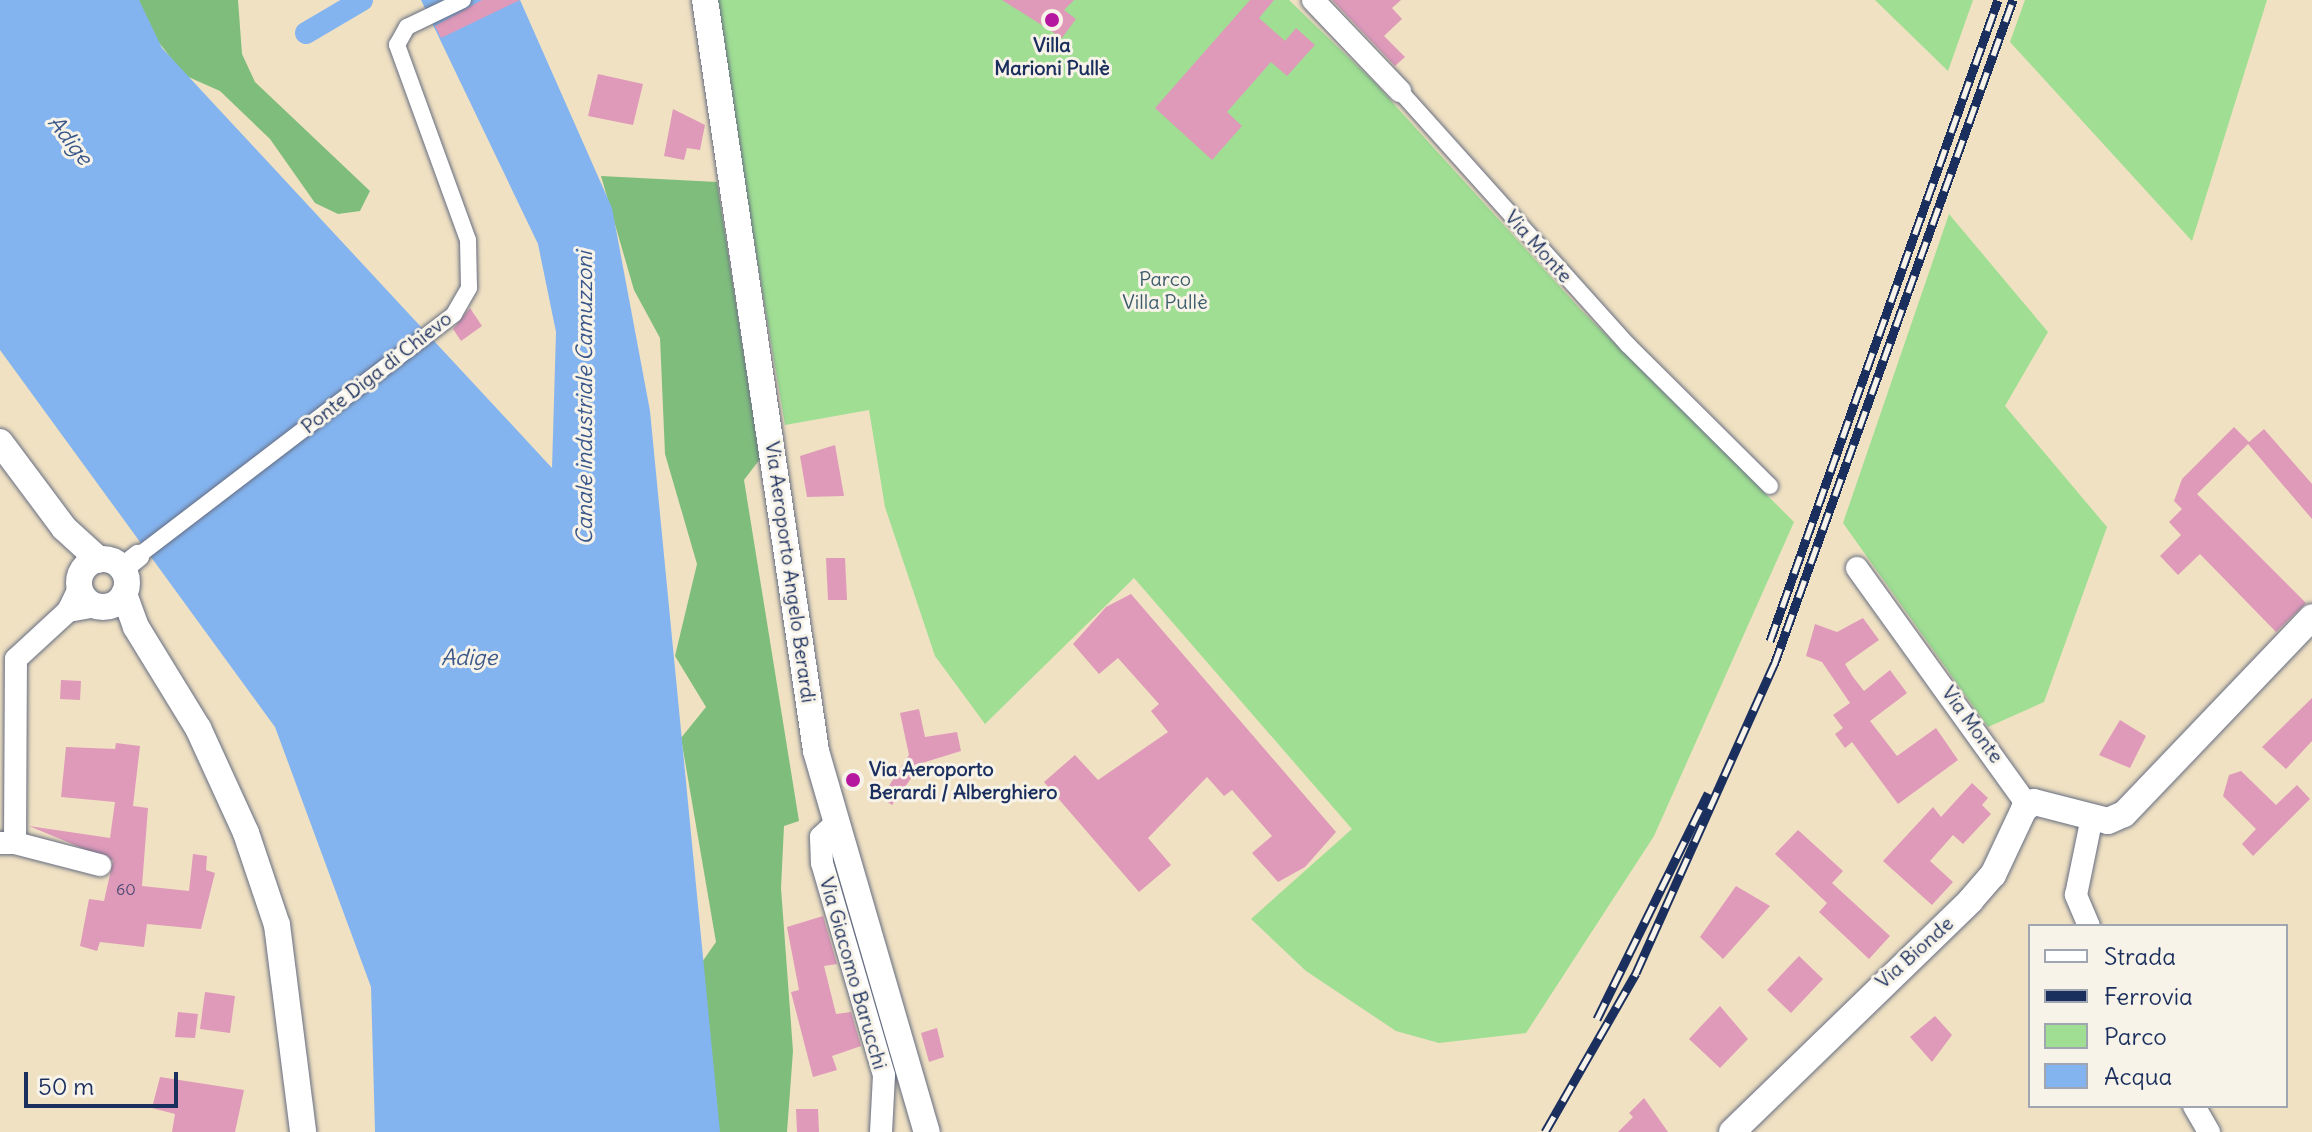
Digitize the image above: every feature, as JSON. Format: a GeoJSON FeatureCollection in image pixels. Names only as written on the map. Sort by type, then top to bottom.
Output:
{"type":"FeatureCollection","features":[{"type":"Feature","properties":{"kind":"street","name":"Ponte Diga di Chievo"},"geometry":{"type":"LineString","coordinates":[[101,585],[454,314],[469,271],[468,240],[397,45],[424,19],[463,0]]}},
{"type":"Feature","properties":{"kind":"street","name":"Via Aeroporto Angelo Berardi"},"geometry":{"type":"LineString","coordinates":[[705,0],[816,751],[927,1132]]}},
{"type":"Feature","properties":{"kind":"street","name":"Via Monte"},"geometry":{"type":"LineString","coordinates":[[1313,0],[1400,91],[1628,345],[1770,486]]}},
{"type":"Feature","properties":{"kind":"street"},"geometry":{"type":"LineString","coordinates":[[0,442],[64,528],[101,585],[136,627],[198,728],[246,833],[277,925],[303,1132]]}},
{"type":"Feature","properties":{"kind":"street","name":"Via Monte"},"geometry":{"type":"LineString","coordinates":[[1857,568],[2031,804]]}},
{"type":"Feature","properties":{"kind":"street"},"geometry":{"type":"LineString","coordinates":[[100,865],[7,843],[16,659],[101,585]]}},
{"type":"Feature","properties":{"kind":"street"},"geometry":{"type":"LineString","coordinates":[[2031,804],[2092,817],[2124,814],[2312,617]]}},
{"type":"Feature","properties":{"kind":"street","name":"Via Bionde"},"geometry":{"type":"LineString","coordinates":[[1732,1132],[1970,901],[1993,875],[2031,804]]}},
{"type":"Feature","properties":{"kind":"street"},"geometry":{"type":"LineString","coordinates":[[2088,924],[2076,895],[2092,817]]}},
{"type":"Feature","properties":{"kind":"street","name":"Via Giacomo Barucchi"},"geometry":{"type":"LineString","coordinates":[[837,822],[821,837],[822,863],[884,1075],[881,1132]]}},
{"type":"Feature","properties":{"kind":"street"},"geometry":{"type":"LineString","coordinates":[[2195,1108],[2209,1132]]}},
{"type":"Feature","properties":{"kind":"green space"},"geometry":{"type":"Polygon","coordinates":[[[126,0],[238,0],[242,54],[255,82],[370,191],[360,211],[338,214],[315,203],[270,139],[220,91],[184,75],[126,0]]]}},
{"type":"Feature","properties":{"kind":"green space","name":"Parco Villa Pullè"},"geometry":{"type":"Polygon","coordinates":[[[713,0],[1289,0],[1373,81],[1581,310],[1794,522],[1654,836],[1526,1033],[1439,1043],[1396,1031],[1306,971],[1251,919],[1352,829],[1134,578],[985,724],[935,656],[885,507],[869,410],[785,425],[713,0]]]}},
{"type":"Feature","properties":{"kind":"green space"},"geometry":{"type":"Polygon","coordinates":[[[1875,0],[1973,0],[1948,71],[1875,0]]]}},
{"type":"Feature","properties":{"kind":"green space"},"geometry":{"type":"Polygon","coordinates":[[[2025,0],[2267,0],[2192,241],[2010,42],[2025,0]]]}},
{"type":"Feature","properties":{"kind":"green space"},"geometry":{"type":"Polygon","coordinates":[[[601,176],[717,182],[760,459],[744,480],[799,821],[784,826],[781,888],[793,1051],[787,1132],[681,1132],[693,975],[716,942],[681,738],[706,707],[675,656],[697,564],[665,454],[660,338],[634,290],[601,176]]]}},
{"type":"Feature","properties":{"kind":"green space"},"geometry":{"type":"Polygon","coordinates":[[[1949,214],[2048,332],[2005,406],[2107,527],[2044,702],[1988,727],[1843,523],[1949,214]]]}},
{"type":"Feature","properties":{"kind":"water","name":"Adige"},"geometry":{"type":"Polygon","coordinates":[[[0,0],[139,0],[162,48],[552,468],[556,332],[538,244],[421,0],[520,0],[612,208],[650,411],[720,1132],[375,1132],[371,987],[275,727],[0,350],[0,0]]]}},
{"type":"Feature","properties":{"kind":"building"},"geometry":{"type":"Polygon","coordinates":[[[482,0],[520,0],[441,38],[435,26],[482,0]]]}},
{"type":"Feature","properties":{"kind":"building","name":"Villa Marioni Pullè"},"geometry":{"type":"Polygon","coordinates":[[[1002,0],[1074,0],[1064,10],[1076,19],[1062,38],[1002,0]]]}},
{"type":"Feature","properties":{"kind":"building"},"geometry":{"type":"Polygon","coordinates":[[[1250,0],[1274,0],[1259,18],[1285,41],[1296,28],[1315,45],[1287,76],[1271,62],[1227,112],[1242,126],[1212,160],[1155,108],[1250,0]]]}},
{"type":"Feature","properties":{"kind":"building"},"geometry":{"type":"Polygon","coordinates":[[[1332,0],[1401,0],[1392,8],[1402,19],[1384,36],[1405,57],[1395,66],[1332,0]]]}},
{"type":"Feature","properties":{"kind":"building"},"geometry":{"type":"Polygon","coordinates":[[[598,74],[643,84],[633,125],[588,116],[598,74]]]}},
{"type":"Feature","properties":{"kind":"building"},"geometry":{"type":"Polygon","coordinates":[[[673,109],[705,125],[700,150],[687,148],[684,160],[664,156],[673,109]]]}},
{"type":"Feature","properties":{"kind":"building"},"geometry":{"type":"Polygon","coordinates":[[[470,308],[482,326],[461,341],[453,329],[470,308]]]}},
{"type":"Feature","properties":{"kind":"building"},"geometry":{"type":"Polygon","coordinates":[[[2234,427],[2249,442],[2264,429],[2312,484],[2312,519],[2248,444],[2197,494],[2306,603],[2276,632],[2200,554],[2178,575],[2160,556],[2181,535],[2169,522],[2182,509],[2174,501],[2182,479],[2234,427]]]}},
{"type":"Feature","properties":{"kind":"building"},"geometry":{"type":"Polygon","coordinates":[[[835,445],[844,496],[807,497],[800,456],[835,445]]]}},
{"type":"Feature","properties":{"kind":"building"},"geometry":{"type":"Polygon","coordinates":[[[826,558],[845,558],[847,600],[828,600],[826,558]]]}},
{"type":"Feature","properties":{"kind":"building"},"geometry":{"type":"Polygon","coordinates":[[[1131,594],[1336,832],[1305,867],[1278,882],[1252,853],[1272,836],[1232,790],[1224,796],[1207,777],[1148,838],[1171,865],[1139,892],[1044,782],[1075,755],[1098,780],[1168,732],[1151,711],[1159,704],[1118,658],[1099,674],[1073,644],[1106,607],[1131,594]]]}},
{"type":"Feature","properties":{"kind":"building"},"geometry":{"type":"Polygon","coordinates":[[[1863,618],[1879,640],[1845,664],[1864,691],[1890,670],[1907,693],[1870,721],[1897,756],[1936,728],[1958,760],[1898,804],[1852,742],[1845,748],[1835,734],[1843,728],[1833,715],[1850,703],[1822,662],[1806,656],[1815,624],[1837,632],[1863,618]]]}},
{"type":"Feature","properties":{"kind":"building"},"geometry":{"type":"Polygon","coordinates":[[[61,680],[81,681],[80,700],[60,699],[61,680]]]}},
{"type":"Feature","properties":{"kind":"building"},"geometry":{"type":"Polygon","coordinates":[[[2312,698],[2312,741],[2286,769],[2262,747],[2312,698]]]}},
{"type":"Feature","properties":{"kind":"building"},"geometry":{"type":"Polygon","coordinates":[[[919,709],[925,737],[957,732],[961,751],[922,763],[892,805],[881,798],[909,755],[900,713],[919,709]]]}},
{"type":"Feature","properties":{"kind":"building"},"geometry":{"type":"Polygon","coordinates":[[[2120,720],[2146,736],[2130,768],[2099,755],[2120,720]]]}},
{"type":"Feature","properties":{"kind":"building"},"geometry":{"type":"Polygon","coordinates":[[[116,743],[140,746],[133,806],[148,808],[142,886],[189,891],[193,854],[207,856],[206,870],[215,873],[201,929],[147,924],[144,947],[100,942],[97,951],[80,946],[89,899],[104,901],[113,861],[29,826],[110,838],[115,802],[61,797],[66,747],[115,749],[116,743]]]}},
{"type":"Feature","properties":{"kind":"building"},"geometry":{"type":"Polygon","coordinates":[[[2241,771],[2276,805],[2297,785],[2310,799],[2253,856],[2242,844],[2256,829],[2223,796],[2229,775],[2241,771]]]}},
{"type":"Feature","properties":{"kind":"building"},"geometry":{"type":"Polygon","coordinates":[[[1972,783],[1988,798],[1982,805],[1991,814],[1963,844],[1953,835],[1930,861],[1953,882],[1932,905],[1883,861],[1933,807],[1941,817],[1972,783]]]}},
{"type":"Feature","properties":{"kind":"building"},"geometry":{"type":"Polygon","coordinates":[[[1798,830],[1843,871],[1832,883],[1890,936],[1869,959],[1819,912],[1827,903],[1775,854],[1798,830]]]}},
{"type":"Feature","properties":{"kind":"building"},"geometry":{"type":"Polygon","coordinates":[[[1736,886],[1770,906],[1723,959],[1700,937],[1736,886]]]}},
{"type":"Feature","properties":{"kind":"building"},"geometry":{"type":"Polygon","coordinates":[[[823,916],[837,964],[824,966],[836,1014],[851,1012],[861,1046],[832,1056],[837,1070],[813,1077],[791,992],[799,990],[787,927],[823,916]]]}},
{"type":"Feature","properties":{"kind":"building"},"geometry":{"type":"Polygon","coordinates":[[[1799,956],[1823,979],[1791,1013],[1767,990],[1799,956]]]}},
{"type":"Feature","properties":{"kind":"building"},"geometry":{"type":"Polygon","coordinates":[[[205,992],[235,996],[230,1033],[200,1029],[205,992]]]}},
{"type":"Feature","properties":{"kind":"building"},"geometry":{"type":"Polygon","coordinates":[[[1720,1006],[1748,1039],[1720,1068],[1689,1039],[1720,1006]]]}},
{"type":"Feature","properties":{"kind":"building"},"geometry":{"type":"Polygon","coordinates":[[[178,1012],[198,1014],[195,1038],[175,1037],[178,1012]]]}},
{"type":"Feature","properties":{"kind":"building"},"geometry":{"type":"Polygon","coordinates":[[[1935,1016],[1952,1035],[1932,1062],[1910,1037],[1935,1016]]]}},
{"type":"Feature","properties":{"kind":"building"},"geometry":{"type":"Polygon","coordinates":[[[937,1028],[944,1057],[929,1062],[921,1033],[937,1028]]]}},
{"type":"Feature","properties":{"kind":"building"},"geometry":{"type":"Polygon","coordinates":[[[160,1077],[244,1090],[235,1132],[172,1132],[175,1114],[152,1108],[160,1077]]]}},
{"type":"Feature","properties":{"kind":"building"},"geometry":{"type":"Polygon","coordinates":[[[1644,1098],[1668,1132],[1618,1132],[1633,1117],[1629,1113],[1644,1098]]]}},
{"type":"Feature","properties":{"kind":"building"},"geometry":{"type":"Polygon","coordinates":[[[796,1109],[818,1109],[819,1132],[797,1132],[796,1109]]]}},
{"type":"Feature","properties":{"kind":"waterway","name":"Canale industriale Camuzzoni"},"geometry":{"type":"LineString","coordinates":[[306,33],[362,0]]}},
{"type":"Feature","properties":{"kind":"railway"},"geometry":{"type":"LineString","coordinates":[[1770,641],[1998,0]]}},
{"type":"Feature","properties":{"kind":"railway"},"geometry":{"type":"LineString","coordinates":[[1545,1132],[1636,973],[1774,665],[2013,0]]}},
{"type":"Feature","properties":{"kind":"railway"},"geometry":{"type":"LineString","coordinates":[[1597,1019],[1708,793]]}},
{"type":"Feature","properties":{"kind":"place","name":"Villa Marioni Pullè"},"geometry":{"type":"Point","coordinates":[1052,20]}},
{"type":"Feature","properties":{"kind":"place","name":"Via Aeroporto Berardi / Alberghiero"},"geometry":{"type":"Point","coordinates":[853,780]}}]}
